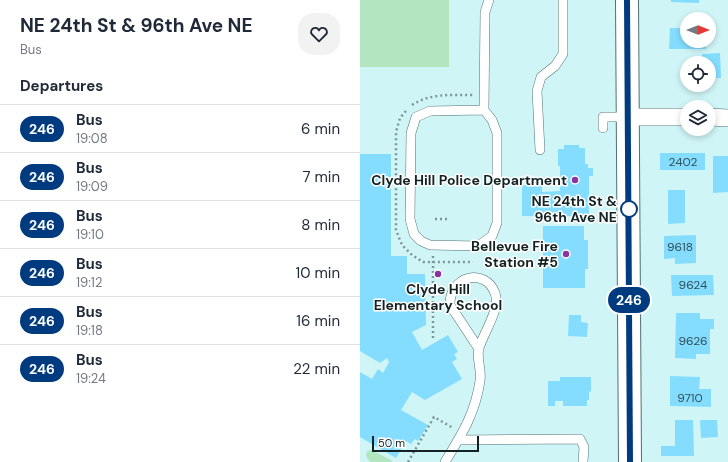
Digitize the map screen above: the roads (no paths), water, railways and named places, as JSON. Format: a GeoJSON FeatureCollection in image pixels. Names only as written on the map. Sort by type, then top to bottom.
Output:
{"type":"FeatureCollection","features":[{"type":"Feature","properties":{"kind":"main road"},"geometry":{"type":"LineString","coordinates":[[627,0],[630,462]]}},
{"type":"Feature","properties":{"kind":"street"},"geometry":{"type":"LineString","coordinates":[[628,117],[680,117]]}},
{"type":"Feature","properties":{"kind":"street"},"geometry":{"type":"LineString","coordinates":[[716,117],[728,118]]}},
{"type":"Feature","properties":{"kind":"lane"},"geometry":{"type":"LineString","coordinates":[[484,110],[430,111],[416,117],[411,133],[410,218],[414,234],[421,241],[430,245],[478,246],[492,236],[497,223],[497,133],[492,120],[484,110],[484,12],[489,0]]}},
{"type":"Feature","properties":{"kind":"lane"},"geometry":{"type":"LineString","coordinates":[[540,150],[537,91],[541,77],[555,66],[563,54],[563,0]]}},
{"type":"Feature","properties":{"kind":"lane"},"geometry":{"type":"LineString","coordinates":[[603,128],[603,117],[628,117]]}},
{"type":"Feature","properties":{"kind":"lane"},"geometry":{"type":"LineString","coordinates":[[445,462],[466,427],[474,409],[481,379],[479,349],[495,309],[495,292],[491,286],[479,278],[472,278],[466,279],[455,286],[450,298],[450,305],[479,349]]}},
{"type":"Feature","properties":{"kind":"lane"},"geometry":{"type":"LineString","coordinates":[[458,440],[580,439],[584,447],[584,462]]}},
{"type":"Feature","properties":{"kind":"place","name":"Clyde Hill Police Department"},"geometry":{"type":"Point","coordinates":[575,180]}},
{"type":"Feature","properties":{"kind":"place","name":"NE 24th St & 96th Ave NE"},"geometry":{"type":"Point","coordinates":[629,209]}},
{"type":"Feature","properties":{"kind":"place","name":"Bellevue Fire Station #5"},"geometry":{"type":"Point","coordinates":[566,254]}},
{"type":"Feature","properties":{"kind":"place","name":"Clyde Hill Elementary School"},"geometry":{"type":"Point","coordinates":[438,274]}}]}
